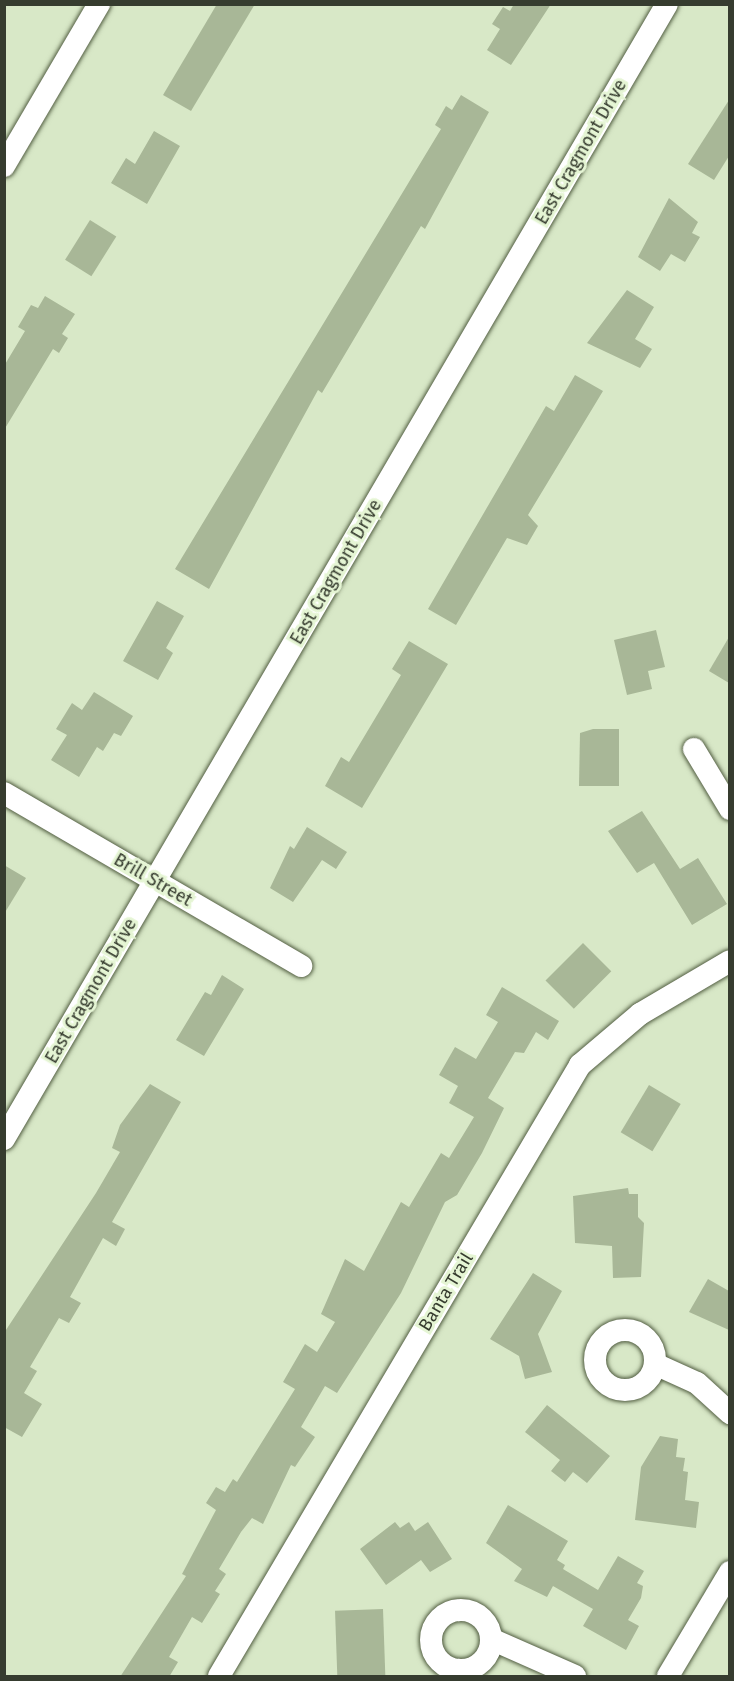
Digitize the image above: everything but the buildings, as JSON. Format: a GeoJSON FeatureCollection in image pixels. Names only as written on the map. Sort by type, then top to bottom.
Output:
{"type":"FeatureCollection","features":[{"type":"Feature","properties":{"kind":"street"},"geometry":{"type":"LineString","coordinates":[[4,166],[99,4]]}},
{"type":"Feature","properties":{"kind":"street","name":"East Cragmont Drive"},"geometry":{"type":"LineString","coordinates":[[4,1139],[668,4]]}},
{"type":"Feature","properties":{"kind":"street"},"geometry":{"type":"LineString","coordinates":[[694,749],[729,809]]}},
{"type":"Feature","properties":{"kind":"street","name":"Brill Street"},"geometry":{"type":"LineString","coordinates":[[4,793],[301,966]]}},
{"type":"Feature","properties":{"kind":"street","name":"Banta Trail"},"geometry":{"type":"LineString","coordinates":[[219,1677],[580,1065],[640,1014],[729,961]]}},
{"type":"Feature","properties":{"kind":"street"},"geometry":{"type":"LineString","coordinates":[[655,1364],[697,1383],[729,1413]]}},
{"type":"Feature","properties":{"kind":"street"},"geometry":{"type":"LineString","coordinates":[[668,1677],[729,1572]]}},
{"type":"Feature","properties":{"kind":"street"},"geometry":{"type":"LineString","coordinates":[[491,1639],[575,1677]]}}]}
